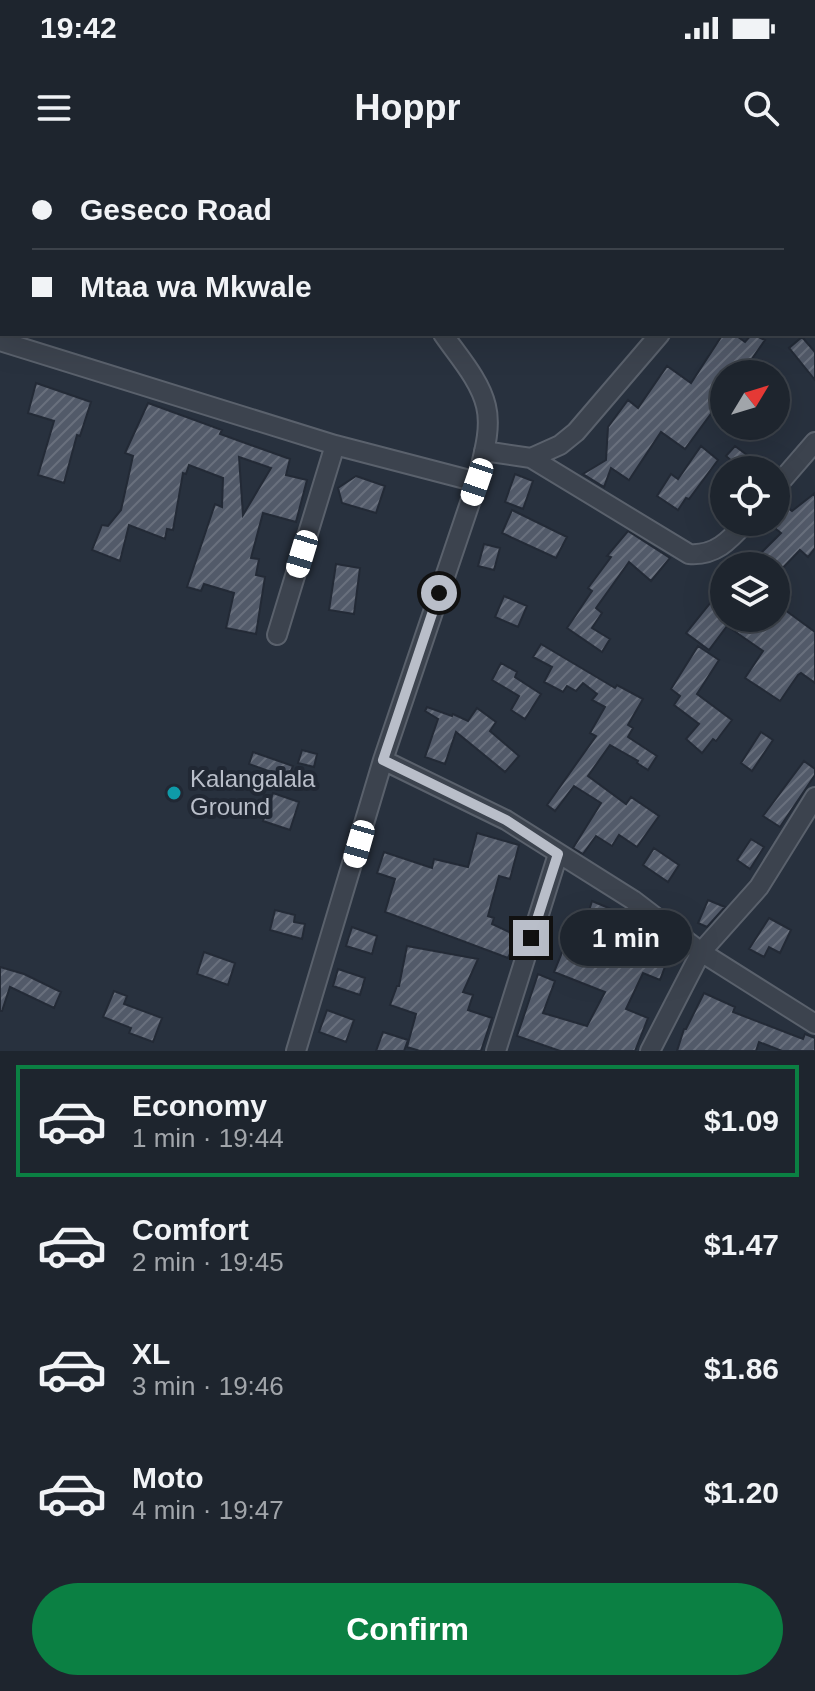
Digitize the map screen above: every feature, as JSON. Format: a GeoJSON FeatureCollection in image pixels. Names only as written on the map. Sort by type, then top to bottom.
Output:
{"type":"FeatureCollection","features":[{"type":"Feature","properties":{"kind":"street"},"geometry":{"type":"LineString","coordinates":[[296,1051],[383,760],[477,482],[484,451],[488,422],[486,406],[478,386],[444,336]]}},
{"type":"Feature","properties":{"kind":"street"},"geometry":{"type":"LineString","coordinates":[[531,458],[560,445],[576,432],[658,336]]}},
{"type":"Feature","properties":{"kind":"street"},"geometry":{"type":"LineString","coordinates":[[0,341],[335,445],[477,482]]}},
{"type":"Feature","properties":{"kind":"street"},"geometry":{"type":"LineString","coordinates":[[790,471],[815,442]]}},
{"type":"Feature","properties":{"kind":"street"},"geometry":{"type":"LineString","coordinates":[[277,635],[335,445]]}},
{"type":"Feature","properties":{"kind":"street"},"geometry":{"type":"LineString","coordinates":[[484,451],[531,458],[689,554],[703,555],[719,548],[731,536]]}},
{"type":"Feature","properties":{"kind":"street"},"geometry":{"type":"LineString","coordinates":[[383,760],[506,820],[633,900],[701,952],[815,1024]]}},
{"type":"Feature","properties":{"kind":"street"},"geometry":{"type":"LineString","coordinates":[[650,1051],[701,952],[759,887],[815,797]]}},
{"type":"Feature","properties":{"kind":"street"},"geometry":{"type":"LineString","coordinates":[[496,1051],[558,854]]}},
{"type":"Feature","properties":{"kind":"building"},"geometry":{"type":"Polygon","coordinates":[[[722,336],[737,336],[745,342],[750,336],[765,340],[751,360],[710,360],[710,415],[685,449],[661,432],[629,480],[611,468],[604,487],[583,474],[606,460],[608,427],[628,400],[638,408],[667,366],[691,383],[722,336]]]}},
{"type":"Feature","properties":{"kind":"building"},"geometry":{"type":"Polygon","coordinates":[[[802,337],[815,352],[815,380],[789,348],[802,337]]]}},
{"type":"Feature","properties":{"kind":"building"},"geometry":{"type":"Polygon","coordinates":[[[36,383],[91,402],[80,436],[77,435],[64,483],[38,475],[54,421],[28,413],[36,383]]]}},
{"type":"Feature","properties":{"kind":"building"},"geometry":{"type":"Polygon","coordinates":[[[148,403],[222,430],[220,434],[290,459],[286,475],[307,480],[296,522],[263,513],[251,558],[259,559],[256,575],[265,577],[256,634],[226,628],[234,593],[204,584],[201,591],[187,587],[215,504],[222,507],[223,478],[189,465],[186,474],[183,473],[173,530],[167,529],[165,539],[129,525],[120,561],[92,550],[102,525],[108,526],[121,510],[133,456],[125,453],[148,403]],[[239,457],[243,515],[271,468],[239,457]]]}},
{"type":"Feature","properties":{"kind":"building"},"geometry":{"type":"Polygon","coordinates":[[[701,446],[713,456],[710,456],[710,471],[678,510],[657,496],[671,474],[678,479],[701,446]]]}},
{"type":"Feature","properties":{"kind":"building"},"geometry":{"type":"Polygon","coordinates":[[[735,446],[748,456],[726,456],[735,446]]]}},
{"type":"Feature","properties":{"kind":"building"},"geometry":{"type":"Polygon","coordinates":[[[515,474],[533,481],[523,509],[505,502],[515,474]]]}},
{"type":"Feature","properties":{"kind":"building"},"geometry":{"type":"Polygon","coordinates":[[[356,476],[385,486],[376,513],[342,503],[338,488],[356,476]]]}},
{"type":"Feature","properties":{"kind":"building"},"geometry":{"type":"Polygon","coordinates":[[[815,493],[815,548],[808,557],[800,550],[790,560],[790,552],[762,552],[778,536],[790,536],[790,510],[815,493]]]}},
{"type":"Feature","properties":{"kind":"building"},"geometry":{"type":"Polygon","coordinates":[[[512,510],[567,537],[556,558],[502,533],[512,510]]]}},
{"type":"Feature","properties":{"kind":"building"},"geometry":{"type":"Polygon","coordinates":[[[628,531],[670,558],[651,581],[629,562],[596,608],[602,613],[592,628],[610,639],[602,652],[567,628],[592,591],[588,588],[611,557],[607,556],[628,531]]]}},
{"type":"Feature","properties":{"kind":"building"},"geometry":{"type":"Polygon","coordinates":[[[484,544],[500,548],[494,570],[478,566],[484,544]]]}},
{"type":"Feature","properties":{"kind":"building"},"geometry":{"type":"Polygon","coordinates":[[[336,564],[360,568],[354,614],[329,610],[336,564]]]}},
{"type":"Feature","properties":{"kind":"building"},"geometry":{"type":"Polygon","coordinates":[[[504,596],[527,606],[518,627],[495,617],[504,596]]]}},
{"type":"Feature","properties":{"kind":"building"},"geometry":{"type":"Polygon","coordinates":[[[710,603],[710,632],[722,632],[709,650],[686,633],[710,603]]]}},
{"type":"Feature","properties":{"kind":"building"},"geometry":{"type":"Polygon","coordinates":[[[790,614],[815,632],[815,683],[801,673],[780,701],[745,678],[763,651],[736,632],[790,632],[790,614]]]}},
{"type":"Feature","properties":{"kind":"building"},"geometry":{"type":"Polygon","coordinates":[[[541,644],[615,688],[617,685],[643,699],[628,725],[633,728],[628,737],[657,756],[648,770],[610,745],[588,776],[626,804],[631,797],[659,816],[637,847],[619,835],[612,846],[596,836],[583,854],[573,848],[601,803],[574,786],[555,811],[547,805],[596,736],[590,733],[605,707],[592,700],[597,694],[583,683],[576,691],[567,686],[563,692],[544,682],[552,667],[533,657],[541,644]]]}},
{"type":"Feature","properties":{"kind":"building"},"geometry":{"type":"Polygon","coordinates":[[[698,646],[719,660],[697,694],[732,720],[702,753],[686,739],[699,724],[674,705],[680,696],[671,689],[698,646]]]}},
{"type":"Feature","properties":{"kind":"building"},"geometry":{"type":"Polygon","coordinates":[[[501,663],[517,672],[515,677],[541,694],[525,719],[511,710],[519,696],[492,680],[501,663]]]}},
{"type":"Feature","properties":{"kind":"building"},"geometry":{"type":"Polygon","coordinates":[[[427,707],[468,721],[477,708],[496,722],[490,731],[519,756],[505,772],[456,732],[445,764],[425,757],[438,719],[425,711],[427,707]]]}},
{"type":"Feature","properties":{"kind":"building"},"geometry":{"type":"Polygon","coordinates":[[[761,732],[773,740],[752,771],[741,763],[761,732]]]}},
{"type":"Feature","properties":{"kind":"building"},"geometry":{"type":"Polygon","coordinates":[[[302,750],[317,754],[314,767],[298,763],[302,750]]]}},
{"type":"Feature","properties":{"kind":"building"},"geometry":{"type":"Polygon","coordinates":[[[253,752],[293,766],[288,778],[249,764],[253,752]]]}},
{"type":"Feature","properties":{"kind":"building"},"geometry":{"type":"Polygon","coordinates":[[[804,761],[815,769],[815,775],[780,827],[763,816],[804,761]]]}},
{"type":"Feature","properties":{"kind":"building"},"geometry":{"type":"Polygon","coordinates":[[[273,793],[299,802],[290,830],[263,821],[273,793]]]}},
{"type":"Feature","properties":{"kind":"building"},"geometry":{"type":"Polygon","coordinates":[[[477,833],[519,845],[510,879],[499,876],[488,916],[494,918],[492,924],[518,936],[508,958],[385,912],[395,879],[377,873],[384,852],[432,868],[434,859],[468,867],[477,833]]]}},
{"type":"Feature","properties":{"kind":"building"},"geometry":{"type":"Polygon","coordinates":[[[751,839],[764,847],[750,869],[737,860],[751,839]]]}},
{"type":"Feature","properties":{"kind":"building"},"geometry":{"type":"Polygon","coordinates":[[[654,848],[679,865],[668,882],[643,865],[654,848]]]}},
{"type":"Feature","properties":{"kind":"building"},"geometry":{"type":"Polygon","coordinates":[[[708,900],[725,907],[707,927],[698,923],[708,900]]]}},
{"type":"Feature","properties":{"kind":"building"},"geometry":{"type":"Polygon","coordinates":[[[592,901],[623,914],[618,926],[672,948],[660,980],[643,973],[626,1009],[648,1018],[635,1051],[560,1051],[517,1036],[538,974],[555,981],[543,1013],[587,1026],[605,992],[554,972],[565,945],[577,950],[592,901]]]}},
{"type":"Feature","properties":{"kind":"building"},"geometry":{"type":"Polygon","coordinates":[[[275,910],[295,915],[294,922],[305,924],[302,939],[270,930],[275,910]]]}},
{"type":"Feature","properties":{"kind":"building"},"geometry":{"type":"Polygon","coordinates":[[[769,918],[791,930],[780,953],[769,947],[764,957],[749,949],[769,918]]]}},
{"type":"Feature","properties":{"kind":"building"},"geometry":{"type":"Polygon","coordinates":[[[352,927],[377,936],[372,954],[346,946],[352,927]]]}},
{"type":"Feature","properties":{"kind":"building"},"geometry":{"type":"Polygon","coordinates":[[[407,946],[478,959],[463,992],[473,995],[468,1010],[492,1018],[481,1051],[420,1051],[407,1047],[416,1014],[390,1005],[399,986],[407,946]]]}},
{"type":"Feature","properties":{"kind":"building"},"geometry":{"type":"Polygon","coordinates":[[[204,952],[235,963],[228,985],[197,974],[204,952]]]}},
{"type":"Feature","properties":{"kind":"building"},"geometry":{"type":"Polygon","coordinates":[[[0,967],[24,974],[61,992],[54,1008],[10,987],[0,1011],[0,967]]]}},
{"type":"Feature","properties":{"kind":"building"},"geometry":{"type":"Polygon","coordinates":[[[338,969],[365,978],[360,995],[333,986],[338,969]]]}},
{"type":"Feature","properties":{"kind":"building"},"geometry":{"type":"Polygon","coordinates":[[[114,991],[127,996],[124,1004],[162,1018],[153,1042],[129,1033],[131,1028],[103,1017],[114,991]]]}},
{"type":"Feature","properties":{"kind":"building"},"geometry":{"type":"Polygon","coordinates":[[[704,993],[735,1007],[733,1012],[803,1039],[805,1034],[815,1038],[815,1051],[782,1051],[759,1042],[756,1051],[677,1051],[684,1029],[704,993]]]}},
{"type":"Feature","properties":{"kind":"building"},"geometry":{"type":"Polygon","coordinates":[[[327,1010],[354,1020],[346,1042],[319,1032],[327,1010]]]}},
{"type":"Feature","properties":{"kind":"building"},"geometry":{"type":"Polygon","coordinates":[[[383,1032],[408,1040],[404,1051],[376,1051],[383,1032]]]}},
{"type":"Feature","properties":{"kind":"place","name":"Kalangalala Ground"},"geometry":{"type":"Point","coordinates":[174,793]}},
{"type":"Feature","properties":{"kind":"route"},"geometry":{"type":"LineString","coordinates":[[439,593],[383,760],[506,820],[558,854],[531,938]]}}]}
